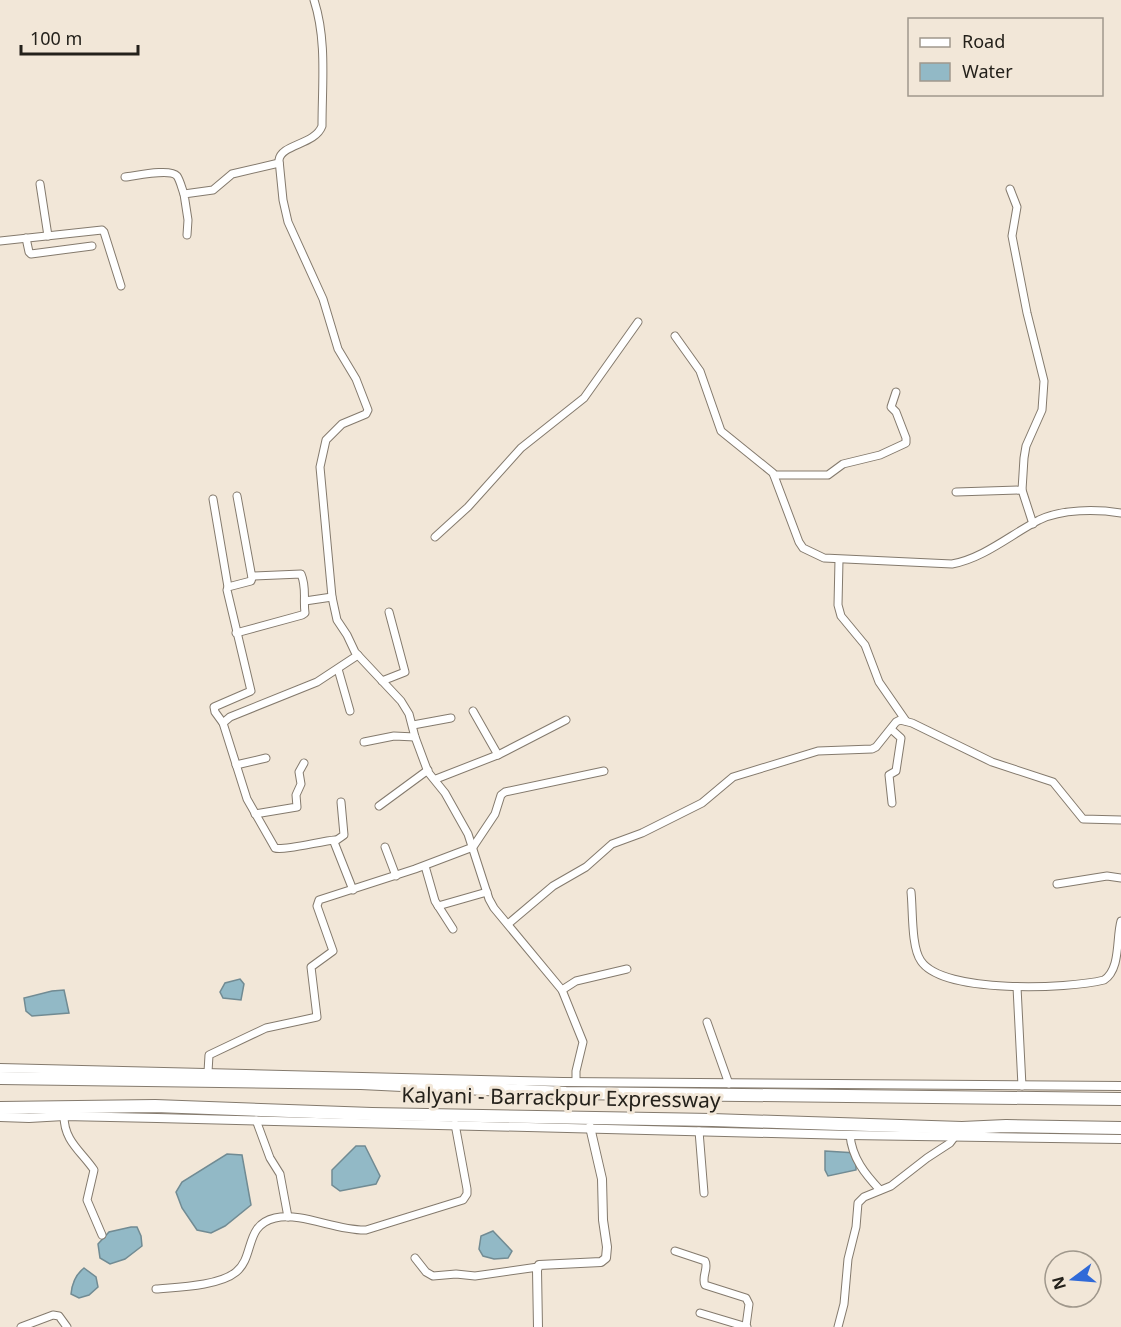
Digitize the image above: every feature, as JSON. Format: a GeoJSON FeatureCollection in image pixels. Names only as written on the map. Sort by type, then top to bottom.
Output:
{"type":"FeatureCollection","features":[{"type":"Feature","properties":{"kind":"highway","name":"Kalyani - Barrackpur Expressway"},"geometry":{"type":"LineString","coordinates":[[0,1078],[361,1083],[566,1093],[1121,1099]]}},
{"type":"Feature","properties":{"kind":"highway","name":"Kalyani - Barrackpur Expressway"},"geometry":{"type":"LineString","coordinates":[[0,1108],[166,1106],[372,1114],[577,1117],[962,1128],[1006,1126],[1121,1128]]}},
{"type":"Feature","properties":{"kind":"street"},"geometry":{"type":"LineString","coordinates":[[314,0],[320,17],[322,35],[322,126],[318,133],[300,145],[284,150],[279,156],[283,200],[288,222],[323,300],[338,349],[356,379],[368,410],[366,414],[342,424],[326,440],[320,467],[332,597],[338,620],[358,655],[406,708],[428,770],[459,815],[473,847],[494,908],[562,990],[583,1042],[576,1071],[576,1082]]}},
{"type":"Feature","properties":{"kind":"street"},"geometry":{"type":"LineString","coordinates":[[184,194],[213,190],[232,174],[279,163]]}},
{"type":"Feature","properties":{"kind":"street"},"geometry":{"type":"LineString","coordinates":[[125,177],[154,173],[176,176],[184,194],[188,220],[187,236]]}},
{"type":"Feature","properties":{"kind":"street"},"geometry":{"type":"LineString","coordinates":[[40,184],[48,236]]}},
{"type":"Feature","properties":{"kind":"street"},"geometry":{"type":"LineString","coordinates":[[1010,189],[1017,207],[1012,236],[1027,313],[1044,381],[1042,410],[1025,450],[1022,490],[1033,524]]}},
{"type":"Feature","properties":{"kind":"street"},"geometry":{"type":"LineString","coordinates":[[0,241],[102,230],[121,286]]}},
{"type":"Feature","properties":{"kind":"street"},"geometry":{"type":"LineString","coordinates":[[26,238],[31,254],[92,246]]}},
{"type":"Feature","properties":{"kind":"street"},"geometry":{"type":"LineString","coordinates":[[435,537],[468,507],[521,448],[585,398],[638,322]]}},
{"type":"Feature","properties":{"kind":"street"},"geometry":{"type":"LineString","coordinates":[[675,336],[700,371],[721,431],[764,464],[774,475],[801,546],[818,556],[839,560],[944,565],[958,563],[992,548],[1048,517],[1078,512],[1121,513]]}},
{"type":"Feature","properties":{"kind":"street"},"geometry":{"type":"LineString","coordinates":[[774,475],[828,475],[843,464],[886,453],[906,442],[896,412],[891,407],[896,392]]}},
{"type":"Feature","properties":{"kind":"street"},"geometry":{"type":"LineString","coordinates":[[956,492],[1022,490]]}},
{"type":"Feature","properties":{"kind":"street"},"geometry":{"type":"LineString","coordinates":[[228,587],[251,581],[252,576],[237,496]]}},
{"type":"Feature","properties":{"kind":"street"},"geometry":{"type":"LineString","coordinates":[[213,500],[227,590],[251,691],[216,706],[213,710],[223,723],[247,799],[272,845],[278,850],[335,840],[344,835],[341,801]]}},
{"type":"Feature","properties":{"kind":"street"},"geometry":{"type":"LineString","coordinates":[[839,560],[838,605],[842,616],[865,645],[879,682],[906,721],[992,762],[1053,782],[1083,819],[1121,820]]}},
{"type":"Feature","properties":{"kind":"street"},"geometry":{"type":"LineString","coordinates":[[236,633],[305,613],[301,574],[252,576]]}},
{"type":"Feature","properties":{"kind":"street"},"geometry":{"type":"LineString","coordinates":[[305,601],[332,597]]}},
{"type":"Feature","properties":{"kind":"street"},"geometry":{"type":"LineString","coordinates":[[382,681],[405,672],[389,612]]}},
{"type":"Feature","properties":{"kind":"street"},"geometry":{"type":"LineString","coordinates":[[223,723],[230,717],[317,681],[358,655]]}},
{"type":"Feature","properties":{"kind":"street"},"geometry":{"type":"LineString","coordinates":[[339,669],[350,711]]}},
{"type":"Feature","properties":{"kind":"street"},"geometry":{"type":"LineString","coordinates":[[473,711],[498,755]]}},
{"type":"Feature","properties":{"kind":"street"},"geometry":{"type":"LineString","coordinates":[[413,725],[451,718]]}},
{"type":"Feature","properties":{"kind":"street"},"geometry":{"type":"LineString","coordinates":[[436,779],[498,755],[566,720]]}},
{"type":"Feature","properties":{"kind":"street"},"geometry":{"type":"LineString","coordinates":[[508,924],[554,886],[590,864],[602,850],[702,803],[730,779],[818,751],[872,749],[896,722],[906,721]]}},
{"type":"Feature","properties":{"kind":"street"},"geometry":{"type":"LineString","coordinates":[[891,729],[902,738],[896,771],[889,775],[892,803]]}},
{"type":"Feature","properties":{"kind":"street"},"geometry":{"type":"LineString","coordinates":[[364,742],[394,736],[415,737]]}},
{"type":"Feature","properties":{"kind":"street"},"geometry":{"type":"LineString","coordinates":[[236,765],[266,758]]}},
{"type":"Feature","properties":{"kind":"street"},"geometry":{"type":"LineString","coordinates":[[255,814],[297,807],[296,795],[302,784],[298,771],[304,763]]}},
{"type":"Feature","properties":{"kind":"street"},"geometry":{"type":"LineString","coordinates":[[378,806],[428,770]]}},
{"type":"Feature","properties":{"kind":"street"},"geometry":{"type":"LineString","coordinates":[[208,1072],[209,1054],[266,1028],[316,1017],[311,967],[333,951],[316,904],[319,900],[396,876],[473,847],[495,814],[503,793],[604,771]]}},
{"type":"Feature","properties":{"kind":"street"},"geometry":{"type":"LineString","coordinates":[[335,840],[353,890]]}},
{"type":"Feature","properties":{"kind":"street"},"geometry":{"type":"LineString","coordinates":[[385,847],[396,876]]}},
{"type":"Feature","properties":{"kind":"street"},"geometry":{"type":"LineString","coordinates":[[425,866],[434,897],[453,929]]}},
{"type":"Feature","properties":{"kind":"street"},"geometry":{"type":"LineString","coordinates":[[1057,884],[1105,876],[1121,878]]}},
{"type":"Feature","properties":{"kind":"street"},"geometry":{"type":"LineString","coordinates":[[438,906],[487,892]]}},
{"type":"Feature","properties":{"kind":"street"},"geometry":{"type":"LineString","coordinates":[[911,892],[916,947],[921,962],[932,971],[946,977],[1017,987],[1104,980],[1114,966],[1121,921]]}},
{"type":"Feature","properties":{"kind":"street"},"geometry":{"type":"LineString","coordinates":[[562,990],[576,981],[627,969]]}},
{"type":"Feature","properties":{"kind":"street"},"geometry":{"type":"LineString","coordinates":[[1017,987],[1022,1086]]}},
{"type":"Feature","properties":{"kind":"street"},"geometry":{"type":"LineString","coordinates":[[706,1022],[729,1084]]}},
{"type":"Feature","properties":{"kind":"street"},"geometry":{"type":"LineString","coordinates":[[0,1068],[576,1082],[1121,1086]]}},
{"type":"Feature","properties":{"kind":"street"},"geometry":{"type":"LineString","coordinates":[[64,1116],[65,1129],[75,1149],[94,1170],[87,1200],[102,1235]]}},
{"type":"Feature","properties":{"kind":"street"},"geometry":{"type":"LineString","coordinates":[[0,1117],[64,1116],[850,1135],[1121,1139]]}},
{"type":"Feature","properties":{"kind":"street"},"geometry":{"type":"LineString","coordinates":[[256,1120],[270,1158],[280,1174],[288,1217]]}},
{"type":"Feature","properties":{"kind":"street"},"geometry":{"type":"LineString","coordinates":[[156,1290],[227,1278],[241,1267],[258,1227],[263,1222],[275,1218],[288,1217],[349,1230],[366,1230],[464,1200],[467,1189],[455,1124]]}},
{"type":"Feature","properties":{"kind":"street"},"geometry":{"type":"LineString","coordinates":[[415,1258],[426,1272],[433,1276],[456,1274],[475,1276],[538,1267],[543,1263],[601,1262],[606,1258],[607,1247],[603,1220],[602,1179],[590,1127]]}},
{"type":"Feature","properties":{"kind":"street"},"geometry":{"type":"LineString","coordinates":[[699,1131],[704,1193]]}},
{"type":"Feature","properties":{"kind":"street"},"geometry":{"type":"LineString","coordinates":[[850,1135],[852,1149],[859,1164],[880,1190]]}},
{"type":"Feature","properties":{"kind":"street"},"geometry":{"type":"LineString","coordinates":[[838,1327],[844,1304],[848,1259],[856,1227],[858,1203],[864,1197],[891,1186],[950,1143],[956,1136]]}},
{"type":"Feature","properties":{"kind":"street"},"geometry":{"type":"LineString","coordinates":[[675,1251],[705,1261],[705,1285],[746,1298],[749,1305],[747,1326],[700,1314]]}},
{"type":"Feature","properties":{"kind":"street"},"geometry":{"type":"LineString","coordinates":[[538,1267],[538,1327]]}},
{"type":"Feature","properties":{"kind":"street"},"geometry":{"type":"LineString","coordinates":[[21,1327],[53,1315],[59,1316],[67,1327]]}},
{"type":"Feature","properties":{"kind":"water"},"geometry":{"type":"Polygon","coordinates":[[[240,979],[244,984],[241,1000],[223,998],[220,992],[225,983],[240,979]]]}},
{"type":"Feature","properties":{"kind":"water"},"geometry":{"type":"Polygon","coordinates":[[[64,990],[69,1013],[32,1016],[26,1011],[24,998],[64,990]]]}},
{"type":"Feature","properties":{"kind":"water"},"geometry":{"type":"Polygon","coordinates":[[[356,1146],[365,1146],[380,1176],[376,1184],[340,1191],[332,1185],[332,1170],[356,1146]]]}},
{"type":"Feature","properties":{"kind":"water"},"geometry":{"type":"Polygon","coordinates":[[[825,1151],[856,1153],[856,1170],[828,1176],[825,1170],[825,1151]]]}},
{"type":"Feature","properties":{"kind":"water"},"geometry":{"type":"Polygon","coordinates":[[[227,1154],[242,1155],[251,1205],[225,1226],[211,1233],[197,1230],[182,1208],[176,1192],[182,1182],[227,1154]]]}},
{"type":"Feature","properties":{"kind":"water"},"geometry":{"type":"Polygon","coordinates":[[[137,1227],[142,1246],[125,1259],[110,1264],[100,1258],[98,1244],[109,1232],[137,1227]]]}},
{"type":"Feature","properties":{"kind":"water"},"geometry":{"type":"Polygon","coordinates":[[[493,1231],[512,1251],[508,1258],[494,1259],[483,1256],[479,1249],[481,1236],[493,1231]]]}},
{"type":"Feature","properties":{"kind":"water"},"geometry":{"type":"Polygon","coordinates":[[[84,1268],[96,1277],[98,1287],[89,1295],[79,1298],[71,1294],[71,1290],[76,1276],[84,1268]]]}}]}
